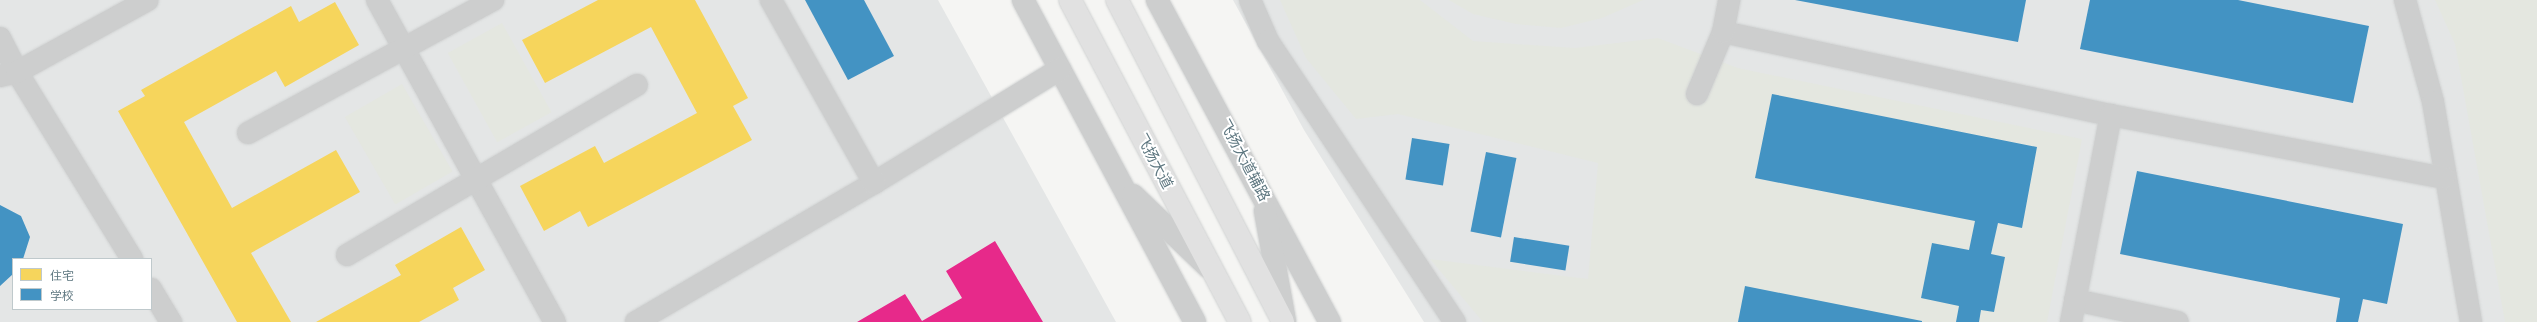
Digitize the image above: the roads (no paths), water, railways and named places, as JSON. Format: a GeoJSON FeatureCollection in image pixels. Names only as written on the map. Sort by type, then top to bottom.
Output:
{"type":"FeatureCollection","features":[{"type":"Feature","properties":{"kind":"main road","name":"飞扬大道"},"geometry":{"type":"LineString","coordinates":[[1070,0],[1240,322]]}},
{"type":"Feature","properties":{"kind":"main road"},"geometry":{"type":"LineString","coordinates":[[1117,0],[1284,322]]}},
{"type":"Feature","properties":{"kind":"street"},"geometry":{"type":"LineString","coordinates":[[8,74],[148,0]]}},
{"type":"Feature","properties":{"kind":"street"},"geometry":{"type":"LineString","coordinates":[[377,0],[406,47],[555,322]]}},
{"type":"Feature","properties":{"kind":"street"},"geometry":{"type":"LineString","coordinates":[[248,133],[493,0]]}},
{"type":"Feature","properties":{"kind":"street"},"geometry":{"type":"LineString","coordinates":[[771,0],[874,183]]}},
{"type":"Feature","properties":{"kind":"street"},"geometry":{"type":"LineString","coordinates":[[1023,0],[1195,322]]}},
{"type":"Feature","properties":{"kind":"street"},"geometry":{"type":"LineString","coordinates":[[1250,0],[1268,41],[1455,322]]}},
{"type":"Feature","properties":{"kind":"street"},"geometry":{"type":"LineString","coordinates":[[1697,94],[1723,32],[1729,0]]}},
{"type":"Feature","properties":{"kind":"street"},"geometry":{"type":"LineString","coordinates":[[2405,0],[2433,102],[2444,178],[2471,322]]}},
{"type":"Feature","properties":{"kind":"street","name":"飞扬大道辅路"},"geometry":{"type":"LineString","coordinates":[[1157,2],[1260,189],[1330,322]]}},
{"type":"Feature","properties":{"kind":"street"},"geometry":{"type":"LineString","coordinates":[[1723,32],[2111,115],[2444,178]]}},
{"type":"Feature","properties":{"kind":"street"},"geometry":{"type":"LineString","coordinates":[[0,38],[8,74],[131,258]]}},
{"type":"Feature","properties":{"kind":"street"},"geometry":{"type":"LineString","coordinates":[[636,322],[874,183],[1060,69]]}},
{"type":"Feature","properties":{"kind":"street"},"geometry":{"type":"LineString","coordinates":[[347,255],[637,85]]}},
{"type":"Feature","properties":{"kind":"street"},"geometry":{"type":"LineString","coordinates":[[2071,322],[2111,115]]}},
{"type":"Feature","properties":{"kind":"street"},"geometry":{"type":"LineString","coordinates":[[1119,182],[1213,271]]}},
{"type":"Feature","properties":{"kind":"street"},"geometry":{"type":"LineString","coordinates":[[1260,189],[1284,322]]}},
{"type":"Feature","properties":{"kind":"street"},"geometry":{"type":"LineString","coordinates":[[152,291],[171,322]]}},
{"type":"Feature","properties":{"kind":"street"},"geometry":{"type":"LineString","coordinates":[[2075,300],[2178,322]]}}]}
